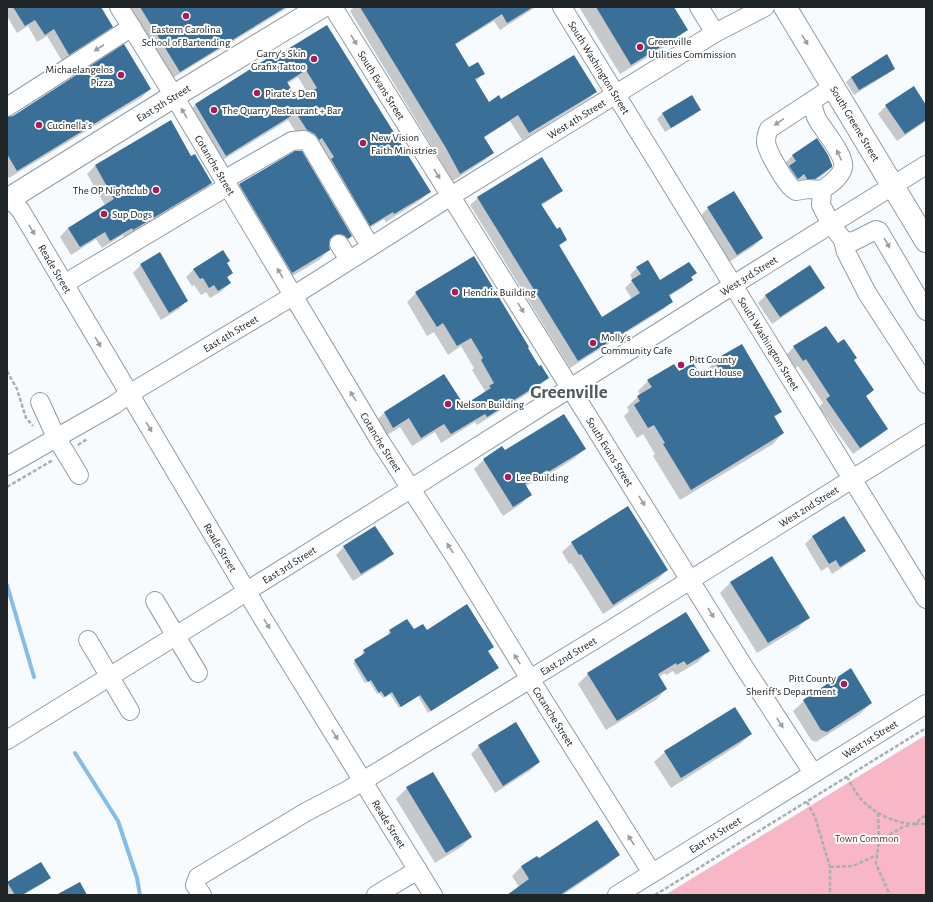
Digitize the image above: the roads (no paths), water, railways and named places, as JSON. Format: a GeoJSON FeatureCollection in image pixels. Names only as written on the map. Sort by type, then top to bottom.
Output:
{"type":"FeatureCollection","features":[{"type":"Feature","properties":{"kind":"main road","name":"East 5th Street"},"geometry":{"type":"LineString","coordinates":[[8,198],[321,7]]}},
{"type":"Feature","properties":{"kind":"main road","name":"South Greene Street"},"geometry":{"type":"LineString","coordinates":[[785,7],[926,241]]}},
{"type":"Feature","properties":{"kind":"street","name":"Cotanche Street"},"geometry":{"type":"LineString","coordinates":[[119,7],[233,190],[293,296],[380,441],[412,488],[652,873]]}},
{"type":"Feature","properties":{"kind":"street","name":"South Evans Street"},"geometry":{"type":"LineString","coordinates":[[333,7],[690,579],[813,773]]}},
{"type":"Feature","properties":{"kind":"street","name":"South Washington Street"},"geometry":{"type":"LineString","coordinates":[[562,7],[926,599]]}},
{"type":"Feature","properties":{"kind":"street"},"geometry":{"type":"LineString","coordinates":[[699,7],[715,33]]}},
{"type":"Feature","properties":{"kind":"street","name":"West 4th Street"},"geometry":{"type":"LineString","coordinates":[[451,196],[715,33],[765,7]]}},
{"type":"Feature","properties":{"kind":"street"},"geometry":{"type":"LineString","coordinates":[[7,107],[132,27]]}},
{"type":"Feature","properties":{"kind":"street"},"geometry":{"type":"LineString","coordinates":[[812,101],[817,118],[841,156],[843,166],[839,175],[833,182],[822,190],[808,189],[796,191],[776,166],[766,144],[769,129],[833,87]]}},
{"type":"Feature","properties":{"kind":"street"},"geometry":{"type":"LineString","coordinates":[[64,284],[233,190],[292,141],[304,140],[309,143],[370,246]]}},
{"type":"Feature","properties":{"kind":"street","name":"West 3rd Street"},"geometry":{"type":"LineString","coordinates":[[571,388],[926,165]]}},
{"type":"Feature","properties":{"kind":"street"},"geometry":{"type":"LineString","coordinates":[[822,190],[821,205],[831,224],[843,240],[846,252],[868,293],[926,384]]}},
{"type":"Feature","properties":{"kind":"street","name":"East 4th Street"},"geometry":{"type":"LineString","coordinates":[[7,466],[114,405],[129,394],[293,296],[451,196]]}},
{"type":"Feature","properties":{"kind":"street","name":"Reade Street"},"geometry":{"type":"LineString","coordinates":[[8,198],[21,211],[247,591],[433,895]]}},
{"type":"Feature","properties":{"kind":"street"},"geometry":{"type":"LineString","coordinates":[[843,240],[852,242],[876,230],[879,231],[926,311]]}},
{"type":"Feature","properties":{"kind":"street"},"geometry":{"type":"LineString","coordinates":[[339,244],[349,260]]}},
{"type":"Feature","properties":{"kind":"street","name":"East 3rd Street"},"geometry":{"type":"LineString","coordinates":[[7,740],[571,388]]}},
{"type":"Feature","properties":{"kind":"street"},"geometry":{"type":"LineString","coordinates":[[40,402],[56,437],[79,476]]}},
{"type":"Feature","properties":{"kind":"street","name":"West 2nd Street"},"geometry":{"type":"LineString","coordinates":[[690,579],[926,433]]}},
{"type":"Feature","properties":{"kind":"street","name":"East 2nd Street"},"geometry":{"type":"LineString","coordinates":[[202,895],[195,885],[198,877],[306,812],[363,781],[690,579]]}},
{"type":"Feature","properties":{"kind":"street"},"geometry":{"type":"LineString","coordinates":[[154,601],[198,673]]}},
{"type":"Feature","properties":{"kind":"street"},"geometry":{"type":"LineString","coordinates":[[88,640],[130,711]]}},
{"type":"Feature","properties":{"kind":"street","name":"West 1st Street"},"geometry":{"type":"LineString","coordinates":[[813,773],[926,704]]}},
{"type":"Feature","properties":{"kind":"street","name":"East 1st Street"},"geometry":{"type":"LineString","coordinates":[[617,895],[813,773]]}},
{"type":"Feature","properties":{"kind":"street"},"geometry":{"type":"LineString","coordinates":[[376,895],[418,870]]}},
{"type":"Feature","properties":{"kind":"waterway"},"geometry":{"type":"LineString","coordinates":[[7,585],[34,677]]}},
{"type":"Feature","properties":{"kind":"waterway"},"geometry":{"type":"LineString","coordinates":[[75,753],[118,821],[137,878],[140,895]]}},
{"type":"Feature","properties":{"kind":"place","name":"Eastern Carolina School of Bartending"},"geometry":{"type":"Point","coordinates":[186,16]}},
{"type":"Feature","properties":{"kind":"place","name":"Greenville Utilities Commission"},"geometry":{"type":"Point","coordinates":[640,47]}},
{"type":"Feature","properties":{"kind":"place","name":"Garry's Skin Grafix Tattoo"},"geometry":{"type":"Point","coordinates":[314,59]}},
{"type":"Feature","properties":{"kind":"place","name":"Michaelangelos Pizza"},"geometry":{"type":"Point","coordinates":[121,75]}},
{"type":"Feature","properties":{"kind":"place","name":"Pirate's Den"},"geometry":{"type":"Point","coordinates":[257,93]}},
{"type":"Feature","properties":{"kind":"place","name":"The Quarry Restaurant + Bar"},"geometry":{"type":"Point","coordinates":[214,110]}},
{"type":"Feature","properties":{"kind":"place","name":"Cucinella's"},"geometry":{"type":"Point","coordinates":[39,125]}},
{"type":"Feature","properties":{"kind":"place","name":"New Vision Faith Ministries"},"geometry":{"type":"Point","coordinates":[363,143]}},
{"type":"Feature","properties":{"kind":"place","name":"The OP Nightclub"},"geometry":{"type":"Point","coordinates":[156,190]}},
{"type":"Feature","properties":{"kind":"place","name":"Sup Dogs"},"geometry":{"type":"Point","coordinates":[104,214]}},
{"type":"Feature","properties":{"kind":"place","name":"Hendrix Building"},"geometry":{"type":"Point","coordinates":[455,292]}},
{"type":"Feature","properties":{"kind":"place","name":"Molly's Community Cafe"},"geometry":{"type":"Point","coordinates":[593,343]}},
{"type":"Feature","properties":{"kind":"place","name":"Pitt County Court House"},"geometry":{"type":"Point","coordinates":[681,365]}},
{"type":"Feature","properties":{"kind":"place","name":"Nelson Building"},"geometry":{"type":"Point","coordinates":[448,404]}},
{"type":"Feature","properties":{"kind":"place","name":"Lee Building"},"geometry":{"type":"Point","coordinates":[508,477]}},
{"type":"Feature","properties":{"kind":"place","name":"Pitt County Sheriff's Department"},"geometry":{"type":"Point","coordinates":[844,684]}},
{"type":"Feature","properties":{"kind":"district","name":"Greenville"},"geometry":{"type":"Point","coordinates":[569,392]}},
{"type":"Feature","properties":{"kind":"park label","name":"Town Common"},"geometry":{"type":"Point","coordinates":[867,838]}}]}
